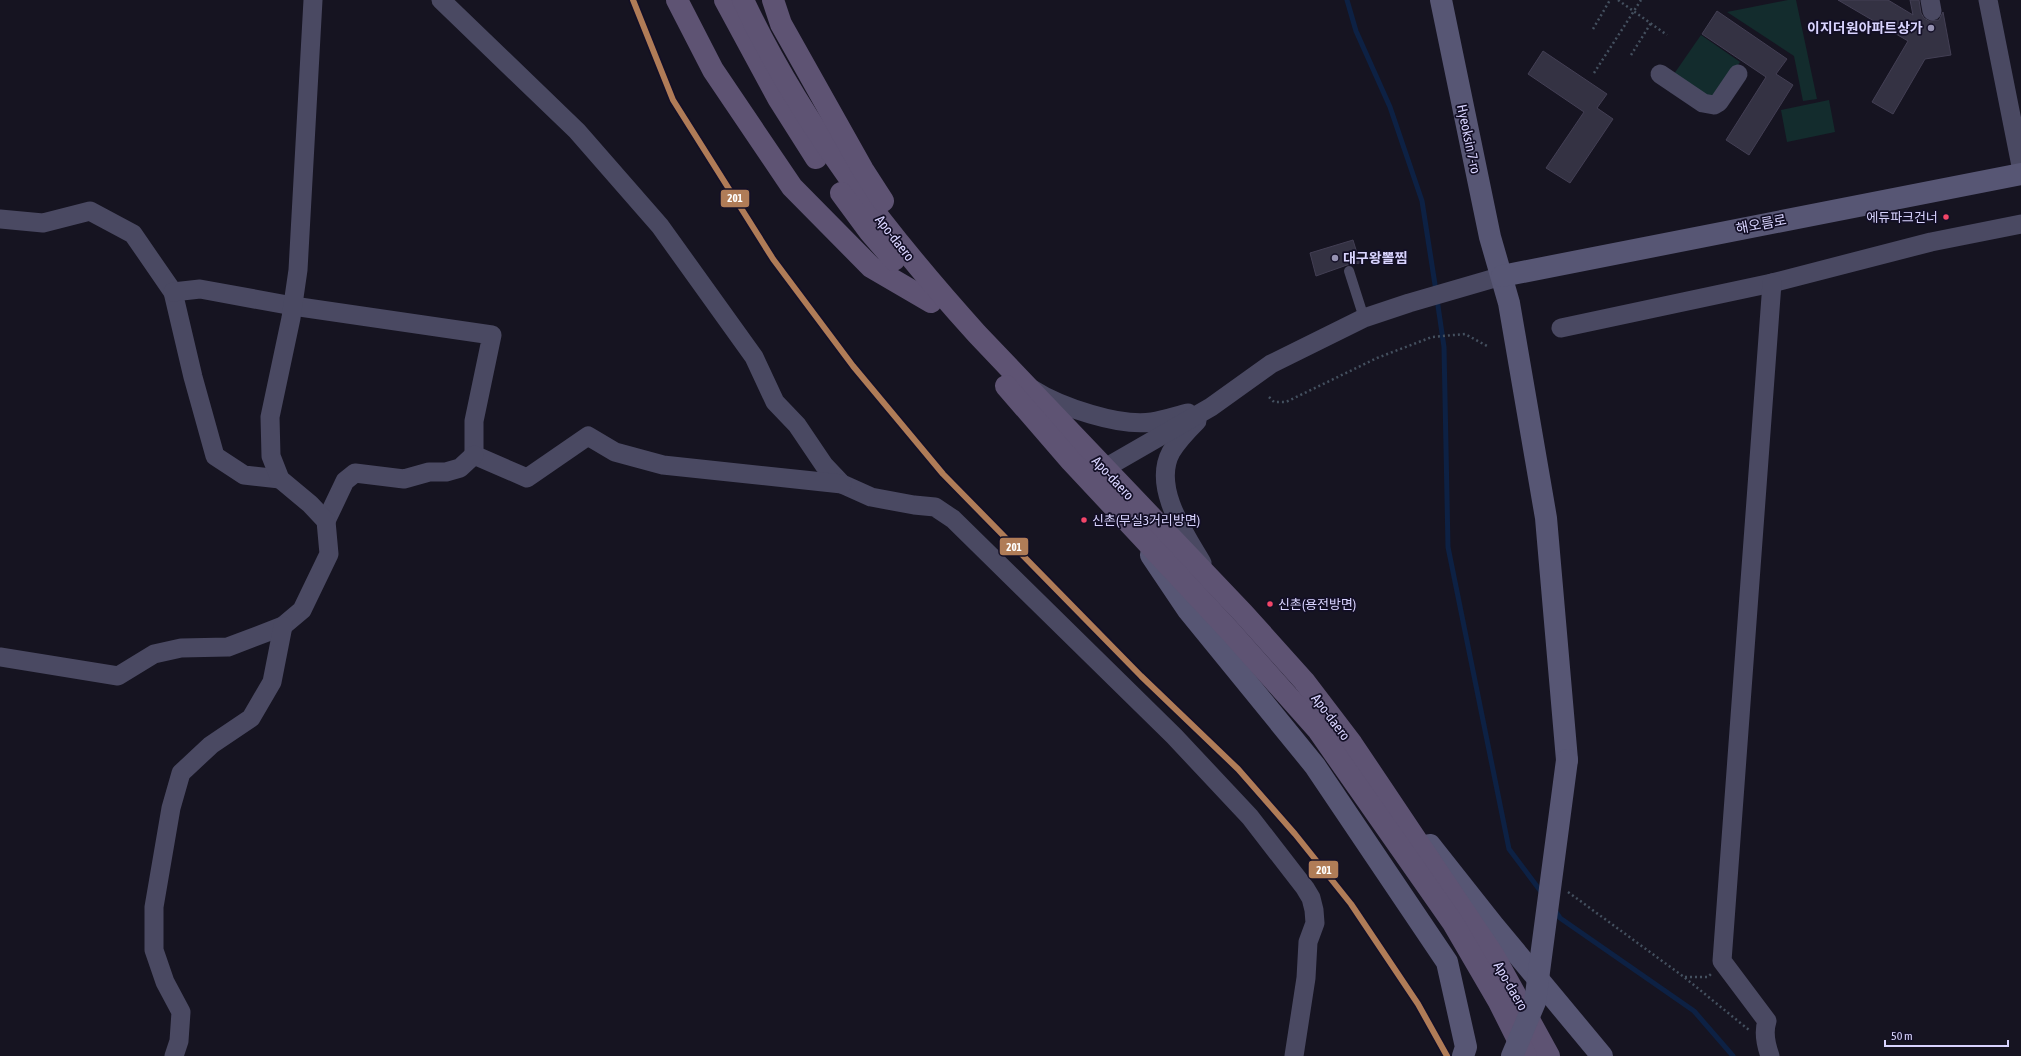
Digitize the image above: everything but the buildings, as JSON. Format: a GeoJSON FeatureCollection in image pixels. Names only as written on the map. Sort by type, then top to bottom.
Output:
{"type":"FeatureCollection","features":[{"type":"Feature","properties":{"kind":"main road"},"geometry":{"type":"LineString","coordinates":[[677,0],[713,70],[792,187],[871,267],[935,297]]}},
{"type":"Feature","properties":{"kind":"main road","name":"Apo-daero"},"geometry":{"type":"LineString","coordinates":[[725,0],[778,98],[818,162],[869,232],[1025,385],[1096,473],[1129,523],[1230,631],[1318,730],[1453,923],[1499,1002],[1526,1056]]}},
{"type":"Feature","properties":{"kind":"main road","name":"Apo-daero"},"geometry":{"type":"LineString","coordinates":[[743,0],[774,58],[832,154],[935,297],[1096,473],[1213,582],[1304,681],[1352,744],[1494,956],[1549,1056]]}},
{"type":"Feature","properties":{"kind":"main road"},"geometry":{"type":"LineString","coordinates":[[773,0],[781,24],[863,170],[923,263],[935,297]]}},
{"type":"Feature","properties":{"kind":"street"},"geometry":{"type":"LineString","coordinates":[[313,0],[298,270],[293,306],[270,417],[271,456],[280,479],[310,504],[326,521]]}},
{"type":"Feature","properties":{"kind":"street"},"geometry":{"type":"LineString","coordinates":[[441,0],[577,131],[660,226],[754,357],[775,402],[797,425],[824,465],[842,484]]}},
{"type":"Feature","properties":{"kind":"street","name":"Hyeoksin 7-ro"},"geometry":{"type":"LineString","coordinates":[[1441,0],[1490,237],[1509,303],[1546,518],[1567,760],[1535,1002],[1512,1056]]}},
{"type":"Feature","properties":{"kind":"street"},"geometry":{"type":"LineString","coordinates":[[1988,0],[2021,166]]}},
{"type":"Feature","properties":{"kind":"street"},"geometry":{"type":"LineString","coordinates":[[1660,74],[1703,103],[1714,105],[1719,102],[1738,74]]}},
{"type":"Feature","properties":{"kind":"street","name":"해오름로"},"geometry":{"type":"LineString","coordinates":[[1502,276],[2021,174]]}},
{"type":"Feature","properties":{"kind":"street"},"geometry":{"type":"LineString","coordinates":[[0,219],[43,223],[90,211],[133,234],[173,292],[193,377],[215,456],[244,475],[280,479]]}},
{"type":"Feature","properties":{"kind":"street"},"geometry":{"type":"LineString","coordinates":[[1561,328],[1772,284],[1931,242],[2021,224]]}},
{"type":"Feature","properties":{"kind":"street"},"geometry":{"type":"LineString","coordinates":[[1096,473],[1211,407],[1271,364],[1364,318],[1409,303],[1502,276]]}},
{"type":"Feature","properties":{"kind":"street"},"geometry":{"type":"LineString","coordinates":[[1770,1056],[1764,1028],[1767,1021],[1722,961],[1772,284]]}},
{"type":"Feature","properties":{"kind":"street"},"geometry":{"type":"LineString","coordinates":[[0,657],[118,676],[154,654],[181,648],[228,647],[283,626],[302,610],[329,554],[326,521],[345,481],[355,473],[404,479],[430,472],[446,472],[460,468],[474,455],[474,421],[492,336],[293,306],[200,289],[173,292]]}},
{"type":"Feature","properties":{"kind":"street"},"geometry":{"type":"LineString","coordinates":[[1025,385],[1074,408],[1099,417],[1132,422],[1152,422],[1211,407]]}},
{"type":"Feature","properties":{"kind":"street"},"geometry":{"type":"LineString","coordinates":[[1211,407],[1181,438],[1171,453],[1167,470],[1166,488],[1177,518],[1213,582]]}},
{"type":"Feature","properties":{"kind":"street"},"geometry":{"type":"LineString","coordinates":[[474,455],[527,478],[588,436],[615,452],[663,465],[842,484],[871,497],[934,507],[953,519],[1174,736],[1250,817],[1305,888],[1311,898],[1315,923],[1308,942],[1306,978],[1294,1056]]}},
{"type":"Feature","properties":{"kind":"street"},"geometry":{"type":"LineString","coordinates":[[1129,523],[1188,610],[1315,766],[1447,962],[1466,1047],[1463,1056]]}},
{"type":"Feature","properties":{"kind":"street"},"geometry":{"type":"LineString","coordinates":[[174,1056],[179,1041],[181,1012],[165,982],[154,950],[154,907],[171,808],[181,772],[211,745],[251,718],[272,682],[283,626]]}},
{"type":"Feature","properties":{"kind":"street"},"geometry":{"type":"LineString","coordinates":[[1352,744],[1494,926],[1602,1056]]}},
{"type":"Feature","properties":{"kind":"lane"},"geometry":{"type":"LineString","coordinates":[[1349,271],[1364,318]]}},
{"type":"Feature","properties":{"kind":"path"},"geometry":{"type":"LineString","coordinates":[[1593,29],[1610,0]]}},
{"type":"Feature","properties":{"kind":"path"},"geometry":{"type":"LineString","coordinates":[[1618,0],[1667,35]]}},
{"type":"Feature","properties":{"kind":"path"},"geometry":{"type":"LineString","coordinates":[[1594,73],[1641,0]]}},
{"type":"Feature","properties":{"kind":"path"},"geometry":{"type":"LineString","coordinates":[[1631,55],[1651,23]]}},
{"type":"Feature","properties":{"kind":"path"},"geometry":{"type":"LineString","coordinates":[[1269,397],[1274,402],[1286,402],[1377,358],[1432,337],[1465,334],[1487,346]]}},
{"type":"Feature","properties":{"kind":"path"},"geometry":{"type":"LineString","coordinates":[[1565,890],[1684,977],[1749,1030],[1764,1028]]}},
{"type":"Feature","properties":{"kind":"path"},"geometry":{"type":"LineString","coordinates":[[1684,977],[1708,977],[1722,961]]}},
{"type":"Feature","properties":{"kind":"green space"},"geometry":{"type":"Polygon","coordinates":[[[1788,0],[1796,0],[1817,99],[1803,101],[1794,56],[1727,12],[1788,0]]]}},
{"type":"Feature","properties":{"kind":"green space"},"geometry":{"type":"Polygon","coordinates":[[[1701,35],[1740,62],[1718,94],[1706,96],[1674,74],[1701,35]]]}},
{"type":"Feature","properties":{"kind":"green space"},"geometry":{"type":"Polygon","coordinates":[[[1829,100],[1835,132],[1787,142],[1781,110],[1829,100]]]}},
{"type":"Feature","properties":{"kind":"waterway"},"geometry":{"type":"LineString","coordinates":[[1347,0],[1356,31],[1390,107],[1422,201],[1436,291]]}},
{"type":"Feature","properties":{"kind":"waterway"},"geometry":{"type":"LineString","coordinates":[[1437,299],[1444,347],[1448,547],[1509,849],[1542,893]]}},
{"type":"Feature","properties":{"kind":"waterway"},"geometry":{"type":"LineString","coordinates":[[1554,909],[1560,918],[1694,1011],[1733,1056]]}},
{"type":"Feature","properties":{"kind":"transit line","name":"201"},"geometry":{"type":"LineString","coordinates":[[633,0],[673,100],[773,259],[853,366],[943,474],[1141,676],[1238,769],[1295,834],[1351,904],[1418,1004],[1447,1056]]}},
{"type":"Feature","properties":{"kind":"place","name":"이지더원아파트상가"},"geometry":{"type":"Point","coordinates":[1931,28]}},
{"type":"Feature","properties":{"kind":"place","name":"에듀파크건너"},"geometry":{"type":"Point","coordinates":[1946,217]}},
{"type":"Feature","properties":{"kind":"place","name":"대구왕뽈찜"},"geometry":{"type":"Point","coordinates":[1335,258]}},
{"type":"Feature","properties":{"kind":"place","name":"신촌(무실3거리방면)"},"geometry":{"type":"Point","coordinates":[1084,520]}},
{"type":"Feature","properties":{"kind":"place","name":"신촌(용전방면)"},"geometry":{"type":"Point","coordinates":[1270,604]}}]}
